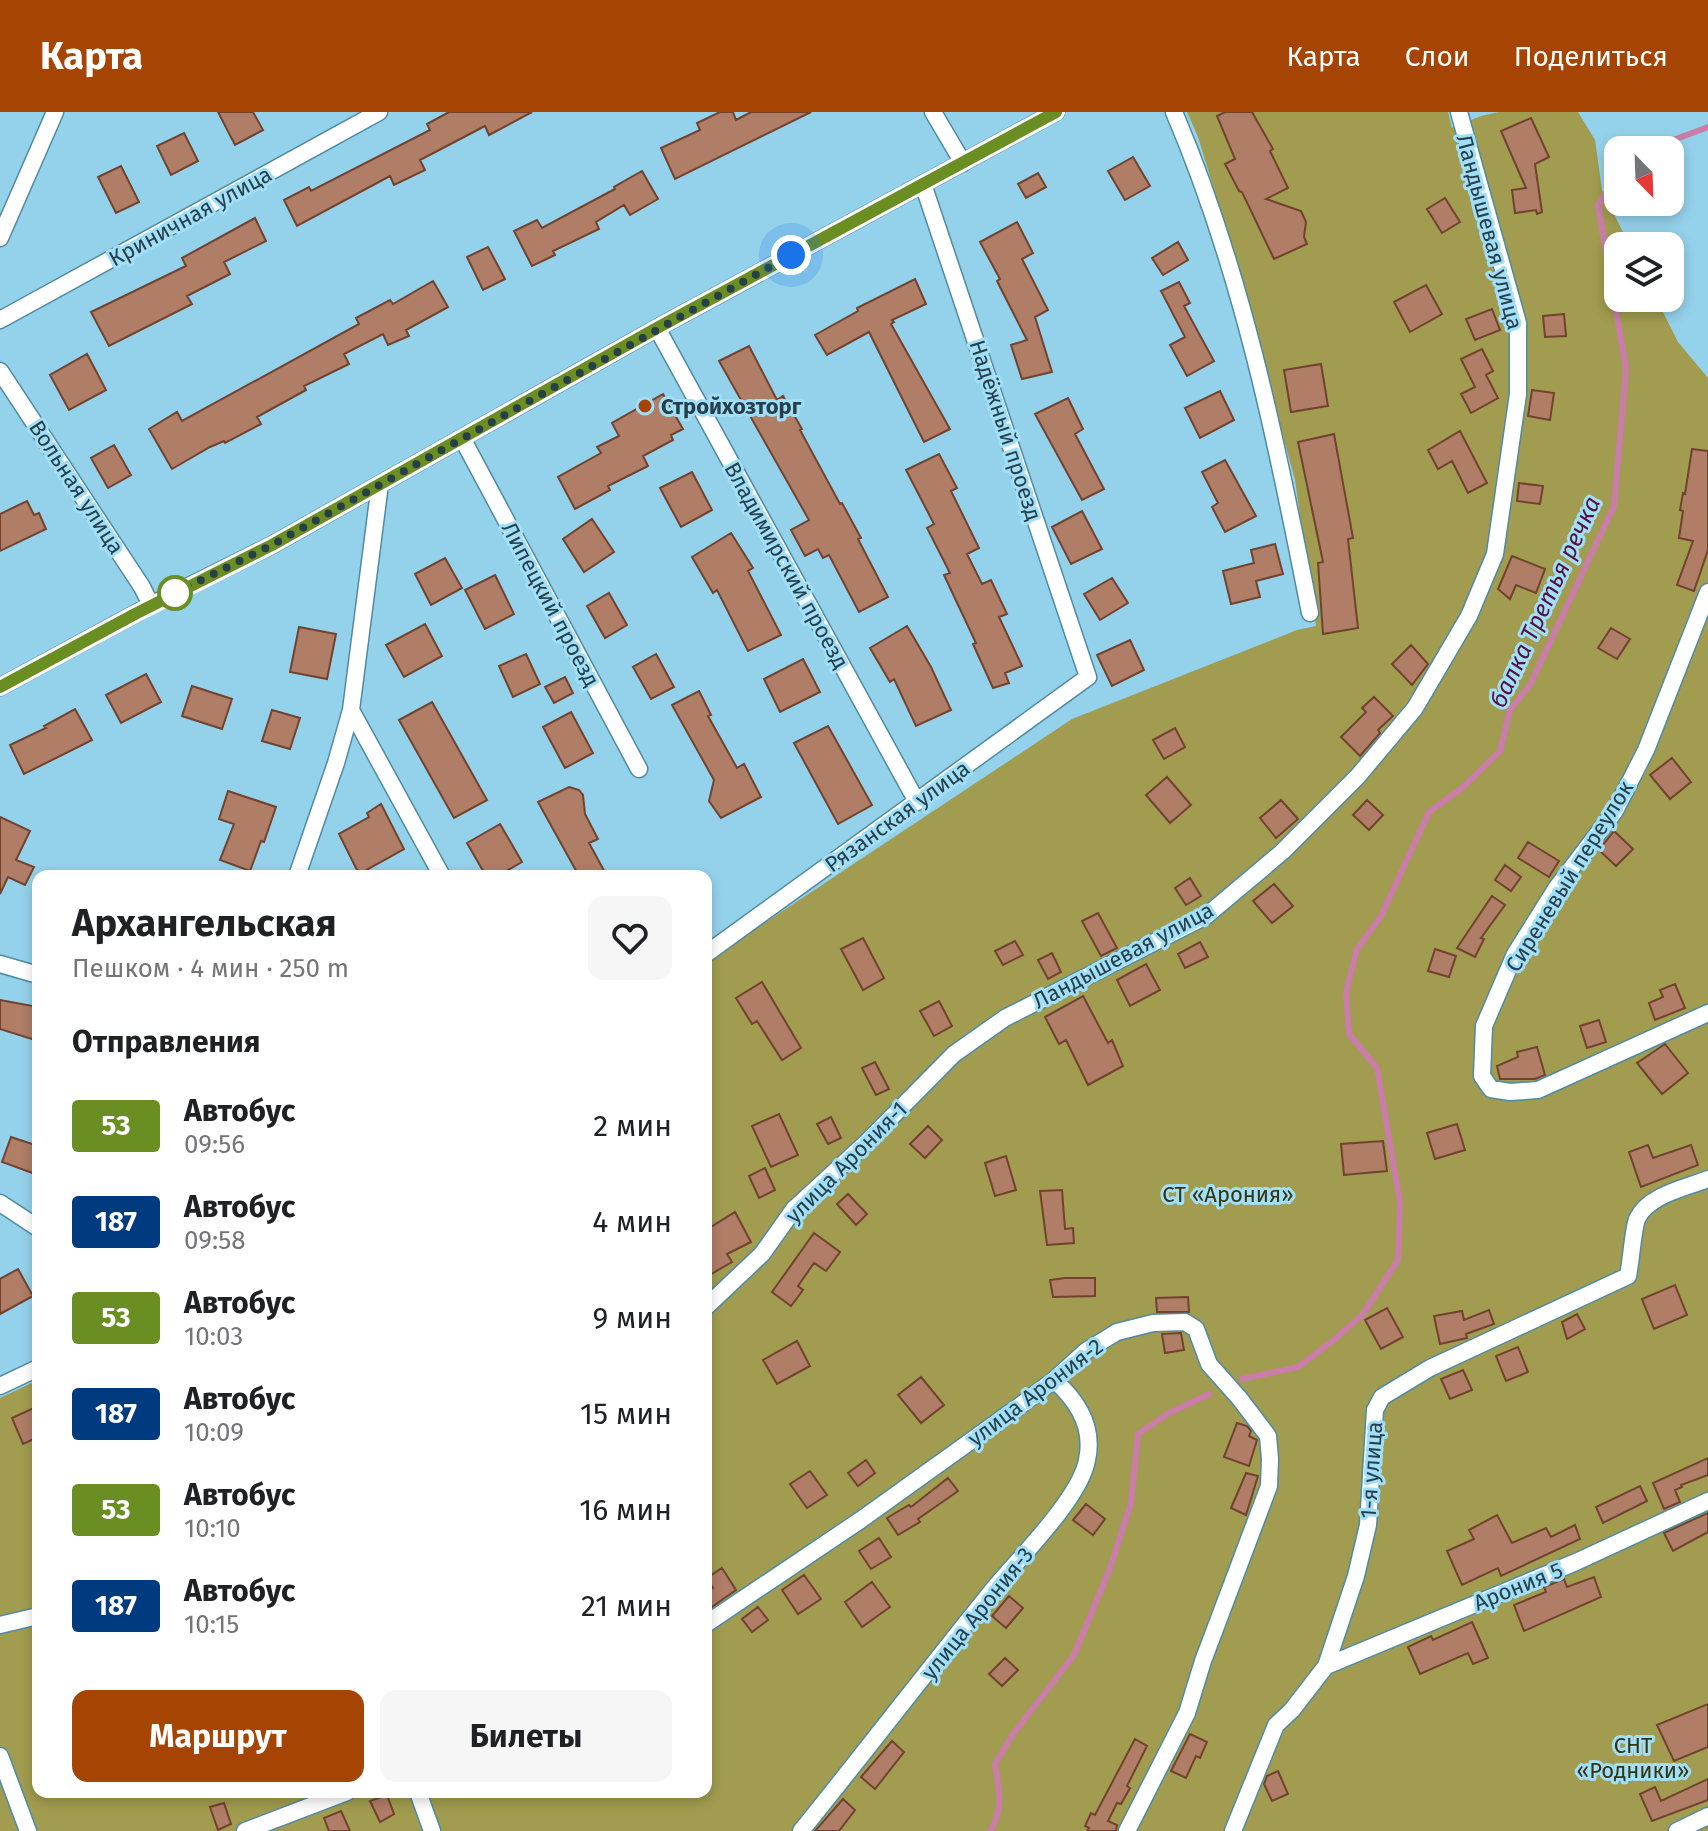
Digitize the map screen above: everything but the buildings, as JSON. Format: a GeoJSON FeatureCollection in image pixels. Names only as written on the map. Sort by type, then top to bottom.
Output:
{"type":"FeatureCollection","features":[{"type":"Feature","properties":{"kind":"street"},"geometry":{"type":"LineString","coordinates":[[0,238],[55,112]]}},
{"type":"Feature","properties":{"kind":"street","name":"Криничная улица"},"geometry":{"type":"LineString","coordinates":[[0,320],[379,112]]}},
{"type":"Feature","properties":{"kind":"street"},"geometry":{"type":"LineString","coordinates":[[933,112],[963,163]]}},
{"type":"Feature","properties":{"kind":"street"},"geometry":{"type":"LineString","coordinates":[[0,687],[151,605],[272,545],[657,328],[1056,112]]}},
{"type":"Feature","properties":{"kind":"street"},"geometry":{"type":"LineString","coordinates":[[1174,112],[1198,168],[1272,424],[1310,613]]}},
{"type":"Feature","properties":{"kind":"street","name":"Ландышевая улица"},"geometry":{"type":"LineString","coordinates":[[954,1054],[1005,1018],[1206,916],[1282,852],[1358,776],[1415,708],[1469,616],[1495,554],[1518,394],[1518,323],[1459,112]]}},
{"type":"Feature","properties":{"kind":"street","name":"Надёжный проезд"},"geometry":{"type":"LineString","coordinates":[[923,184],[1088,677]]}},
{"type":"Feature","properties":{"kind":"street","name":"Владимирский проезд"},"geometry":{"type":"LineString","coordinates":[[657,328],[917,802]]}},
{"type":"Feature","properties":{"kind":"street","name":"Вольная улица"},"geometry":{"type":"LineString","coordinates":[[0,371],[151,605]]}},
{"type":"Feature","properties":{"kind":"street","name":"Липецкий проезд"},"geometry":{"type":"LineString","coordinates":[[462,438],[639,769]]}},
{"type":"Feature","properties":{"kind":"street"},"geometry":{"type":"LineString","coordinates":[[299,870],[351,710],[380,484]]}},
{"type":"Feature","properties":{"kind":"street","name":"Сиреневый переулок"},"geometry":{"type":"LineString","coordinates":[[1708,592],[1646,750],[1621,798],[1557,887],[1515,954],[1484,1026],[1482,1076],[1491,1089],[1510,1092],[1538,1090],[1708,1013]]}},
{"type":"Feature","properties":{"kind":"street","name":"Рязанская улица"},"geometry":{"type":"LineString","coordinates":[[712,950],[1088,677]]}},
{"type":"Feature","properties":{"kind":"street"},"geometry":{"type":"LineString","coordinates":[[351,710],[439,870]]}},
{"type":"Feature","properties":{"kind":"street"},"geometry":{"type":"LineString","coordinates":[[0,964],[32,973]]}},
{"type":"Feature","properties":{"kind":"street","name":"улица Арония-1"},"geometry":{"type":"LineString","coordinates":[[712,1301],[762,1254],[794,1209],[866,1143],[954,1054]]}},
{"type":"Feature","properties":{"kind":"street","name":"1-я улица"},"geometry":{"type":"LineString","coordinates":[[1233,1831],[1276,1725],[1292,1710],[1326,1666],[1356,1576],[1368,1525],[1375,1410],[1382,1397],[1430,1368],[1628,1276],[1636,1221],[1646,1207],[1708,1179]]}},
{"type":"Feature","properties":{"kind":"street"},"geometry":{"type":"LineString","coordinates":[[0,1203],[32,1224]]}},
{"type":"Feature","properties":{"kind":"street","name":"улица Арония-2"},"geometry":{"type":"LineString","coordinates":[[712,1620],[862,1519],[1054,1380],[1086,1351],[1117,1332],[1153,1323],[1185,1322],[1196,1329],[1209,1364],[1268,1436],[1269,1486],[1215,1628],[1187,1713],[1127,1831]]}},
{"type":"Feature","properties":{"kind":"street"},"geometry":{"type":"LineString","coordinates":[[0,1386],[32,1371]]}},
{"type":"Feature","properties":{"kind":"street","name":"улица Арония-3"},"geometry":{"type":"LineString","coordinates":[[801,1831],[992,1590],[1047,1528],[1073,1490],[1087,1463],[1089,1439],[1081,1411],[1054,1380]]}},
{"type":"Feature","properties":{"kind":"street","name":"Арония 5"},"geometry":{"type":"LineString","coordinates":[[1326,1666],[1576,1562],[1708,1501]]}},
{"type":"Feature","properties":{"kind":"street"},"geometry":{"type":"LineString","coordinates":[[0,1625],[32,1617]]}},
{"type":"Feature","properties":{"kind":"street"},"geometry":{"type":"LineString","coordinates":[[0,1756],[28,1831]]}},
{"type":"Feature","properties":{"kind":"street"},"geometry":{"type":"LineString","coordinates":[[245,1831],[331,1798]]}},
{"type":"Feature","properties":{"kind":"street"},"geometry":{"type":"LineString","coordinates":[[420,1798],[432,1831]]}},
{"type":"Feature","properties":{"kind":"street"},"geometry":{"type":"LineString","coordinates":[[1677,1831],[1708,1816]]}},
{"type":"Feature","properties":{"kind":"green space","name":"СТ «Арония»"},"geometry":{"type":"Polygon","coordinates":[[[1187,112],[1448,112],[1452,128],[1499,112],[1578,112],[1595,140],[1604,194],[1604,216],[1615,216],[1623,232],[1604,232],[1604,312],[1663,312],[1678,342],[1708,378],[1708,1831],[0,1831],[0,1398],[32,1383],[32,1798],[712,1798],[712,958],[1072,719],[1297,630],[1316,626],[1295,480],[1198,137],[1187,112]]]}},
{"type":"Feature","properties":{"kind":"waterway","name":"балка Третья речка"},"geometry":{"type":"LineString","coordinates":[[1684,136],[1708,127]]}},
{"type":"Feature","properties":{"kind":"waterway","name":"балка Третья речка"},"geometry":{"type":"LineString","coordinates":[[1242,1379],[1298,1367],[1335,1339],[1363,1314],[1398,1260],[1400,1202],[1377,1068],[1349,1034],[1346,992],[1357,949],[1381,916],[1429,812],[1462,788],[1500,751],[1510,710],[1530,685],[1614,506],[1626,369],[1598,205],[1604,196]]}},
{"type":"Feature","properties":{"kind":"waterway","name":"балка Третья речка"},"geometry":{"type":"LineString","coordinates":[[990,1831],[999,1807],[995,1764],[1013,1734],[1074,1655],[1110,1568],[1131,1503],[1138,1434],[1169,1413],[1209,1394]]}},
{"type":"Feature","properties":{"kind":"bus line","name":"53"},"geometry":{"type":"LineString","coordinates":[[0,687],[272,545],[657,328],[1056,112]]}},
{"type":"Feature","properties":{"kind":"place","name":"Стройхозторг"},"geometry":{"type":"Point","coordinates":[645,406]}},
{"type":"Feature","properties":{"kind":"route"},"geometry":{"type":"LineString","coordinates":[[175,593],[272,545],[791,255]]}},
{"type":"Feature","properties":{"kind":"park label","name":"СНТ «Родники»"},"geometry":{"type":"Point","coordinates":[1633,1758]}}]}
